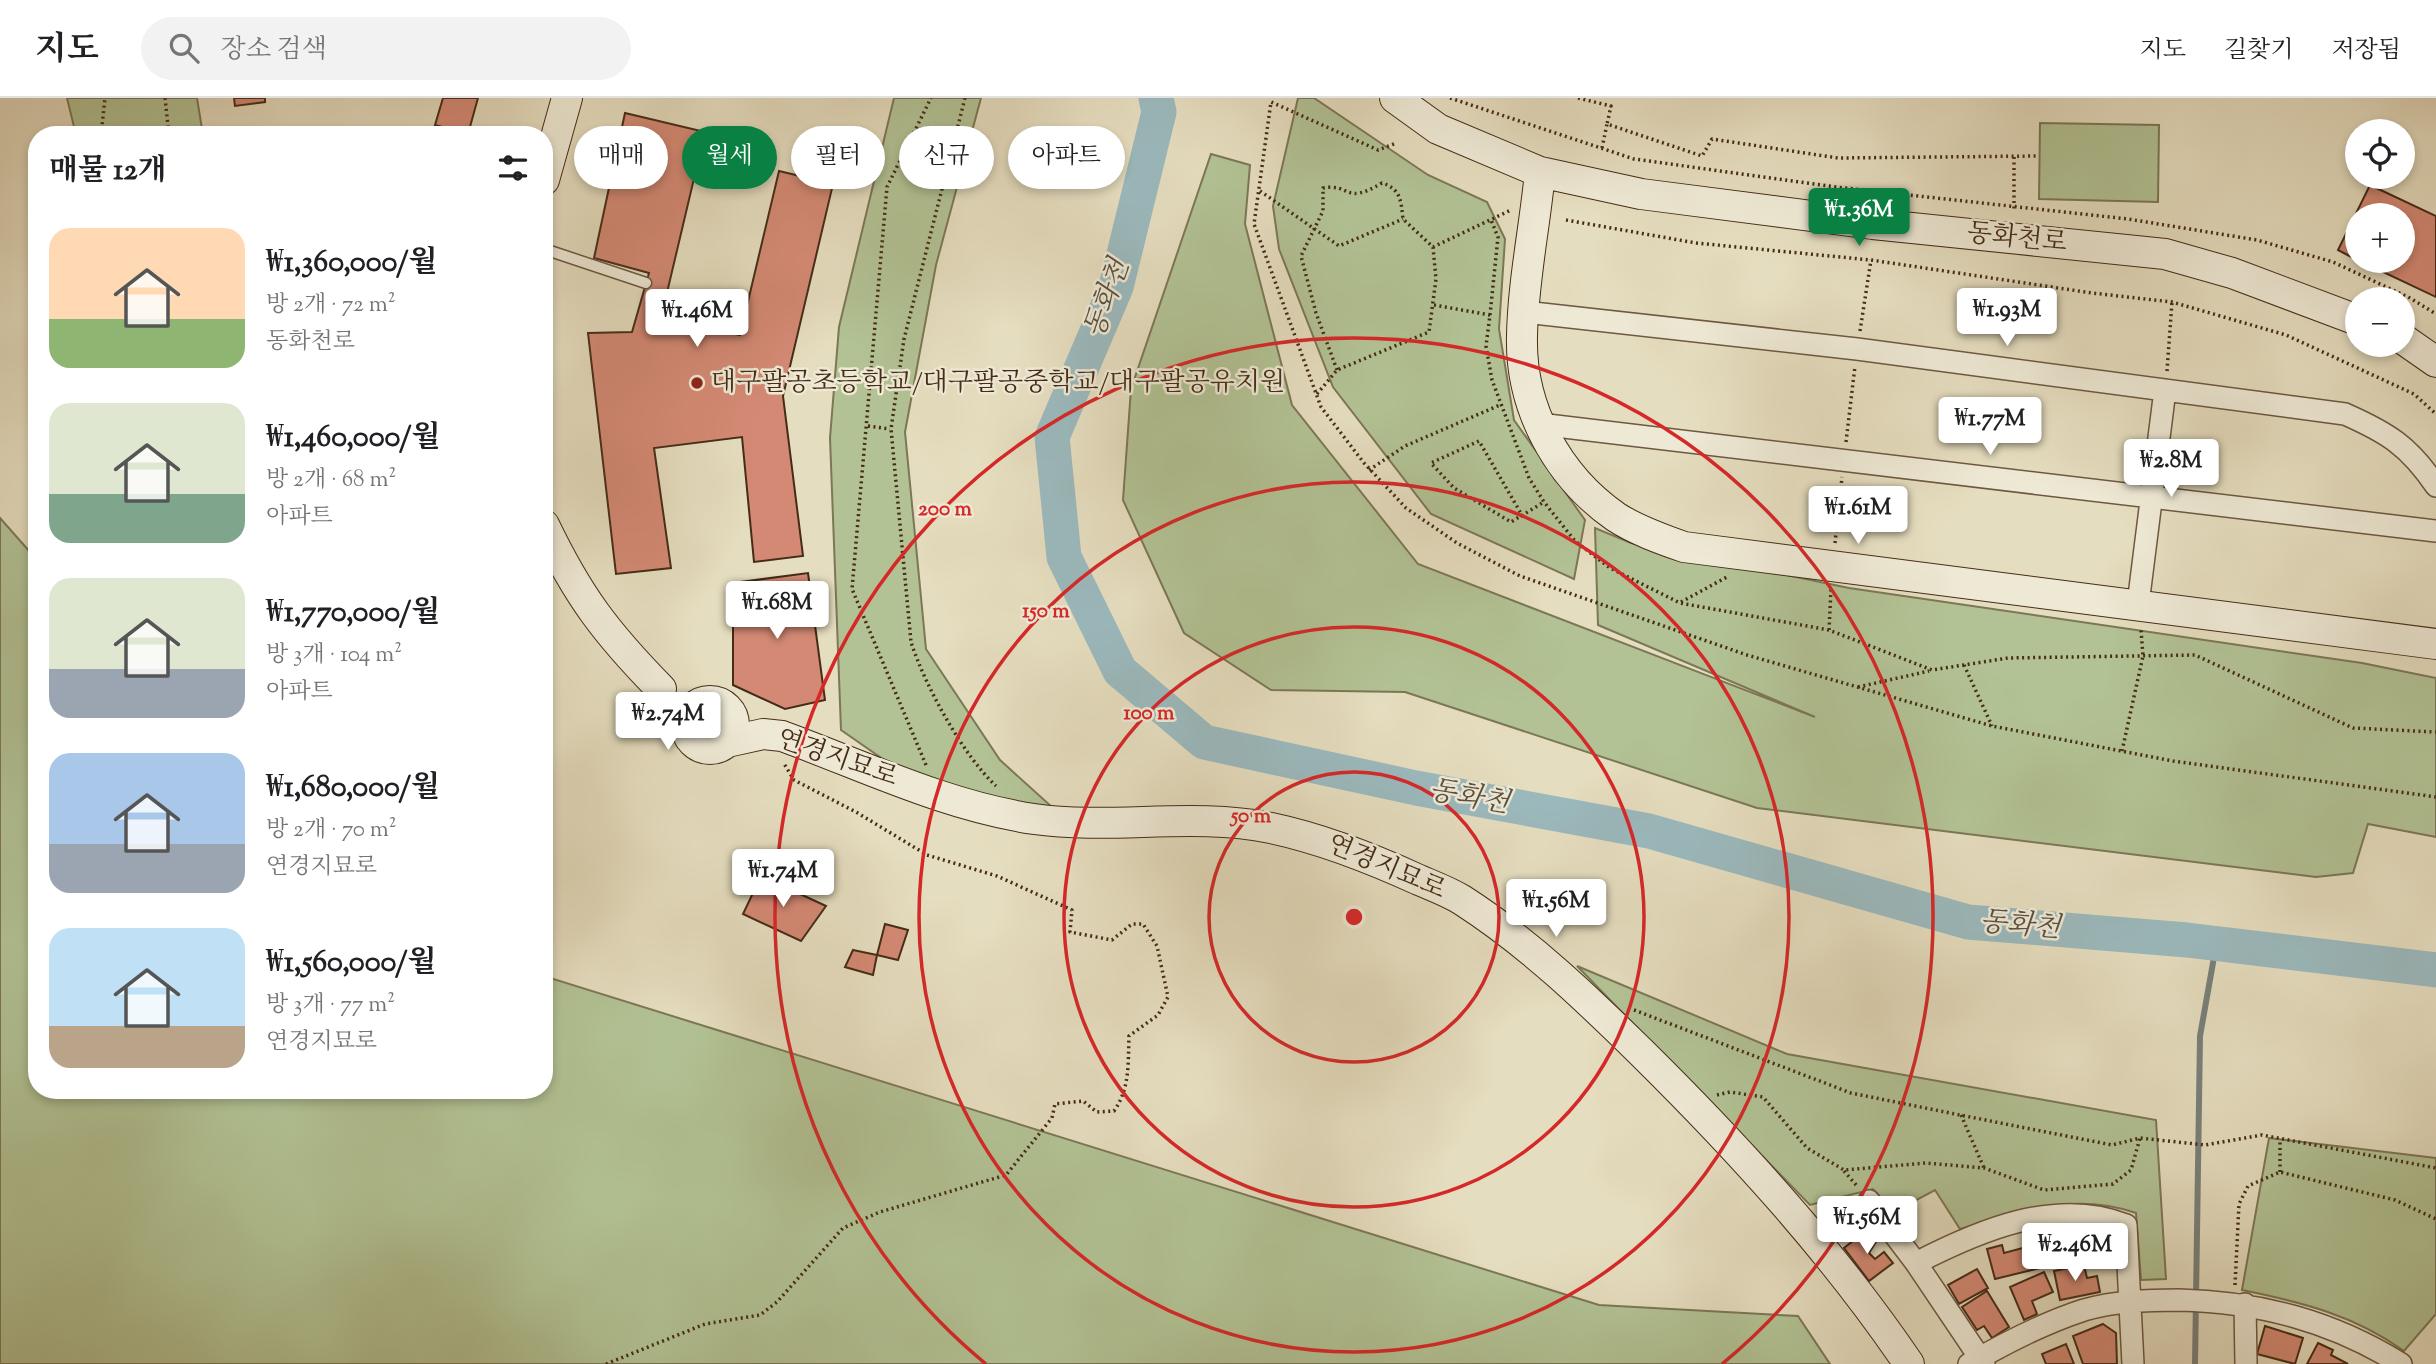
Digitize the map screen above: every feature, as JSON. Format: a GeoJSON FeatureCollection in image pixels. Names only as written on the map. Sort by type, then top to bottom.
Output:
{"type":"FeatureCollection","features":[{"type":"Feature","properties":{"kind":"street"},"geometry":{"type":"LineString","coordinates":[[553,148],[567,98]]}},
{"type":"Feature","properties":{"kind":"street","name":"동화천로"},"geometry":{"type":"LineString","coordinates":[[1395,98],[1437,129],[1541,172],[1655,196],[1874,224],[2165,254],[2232,273],[2345,315]]}},
{"type":"Feature","properties":{"kind":"street"},"geometry":{"type":"LineString","coordinates":[[1541,172],[1521,334],[1525,383],[1539,424],[1558,457],[1587,493],[1617,517],[1684,547],[2139,613],[2436,644]]}},
{"type":"Feature","properties":{"kind":"street"},"geometry":{"type":"LineString","coordinates":[[1524,312],[1857,349],[2345,414],[2377,428],[2409,450],[2436,486]]}},
{"type":"Feature","properties":{"kind":"street"},"geometry":{"type":"LineString","coordinates":[[2415,347],[2436,362]]}},
{"type":"Feature","properties":{"kind":"street"},"geometry":{"type":"LineString","coordinates":[[2139,613],[2150,498],[2165,390]]}},
{"type":"Feature","properties":{"kind":"street"},"geometry":{"type":"LineString","coordinates":[[1539,424],[2436,531]]}},
{"type":"Feature","properties":{"kind":"street"},"geometry":{"type":"LineString","coordinates":[[553,543],[583,601],[622,649],[662,688],[693,711]]}},
{"type":"Feature","properties":{"kind":"street"},"geometry":{"type":"LineString","coordinates":[[717,702],[730,712],[730,731],[714,749],[699,747],[688,736],[693,711],[717,702]]}},
{"type":"Feature","properties":{"kind":"street","name":"연경지묘로"},"geometry":{"type":"LineString","coordinates":[[730,731],[769,743],[782,736],[939,796],[1032,819],[1076,822],[1185,820],[1267,827],[1317,839],[1374,859],[1460,898],[1521,943],[1582,995],[1691,1102],[1838,1265],[1909,1364]]}},
{"type":"Feature","properties":{"kind":"street"},"geometry":{"type":"LineString","coordinates":[[1869,1201],[1916,1263],[1978,1362],[2030,1332],[2085,1310],[2139,1300],[2234,1302],[2307,1318],[2370,1345],[2401,1364]]}},
{"type":"Feature","properties":{"kind":"street"},"geometry":{"type":"LineString","coordinates":[[1916,1263],[1962,1239],[2012,1223],[2049,1216],[2104,1216],[2126,1225],[2139,1300],[2133,1364]]}},
{"type":"Feature","properties":{"kind":"street"},"geometry":{"type":"LineString","coordinates":[[2234,1302],[2246,1364]]}},
{"type":"Feature","properties":{"kind":"lane"},"geometry":{"type":"LineString","coordinates":[[553,252],[646,283]]}},
{"type":"Feature","properties":{"kind":"path"},"geometry":{"type":"LineString","coordinates":[[103,126],[106,98]]}},
{"type":"Feature","properties":{"kind":"path"},"geometry":{"type":"LineString","coordinates":[[165,98],[168,126]]}},
{"type":"Feature","properties":{"kind":"path"},"geometry":{"type":"LineString","coordinates":[[931,98],[887,187],[852,589],[939,796]]}},
{"type":"Feature","properties":{"kind":"path"},"geometry":{"type":"LineString","coordinates":[[965,98],[904,339],[891,429],[911,642],[921,674],[938,702],[984,775],[1003,792]]}},
{"type":"Feature","properties":{"kind":"path"},"geometry":{"type":"LineString","coordinates":[[1450,98],[1634,159]]}},
{"type":"Feature","properties":{"kind":"path"},"geometry":{"type":"LineString","coordinates":[[1578,98],[1611,106],[1602,148]]}},
{"type":"Feature","properties":{"kind":"path"},"geometry":{"type":"LineString","coordinates":[[1607,124],[1702,156],[1712,139],[1838,158],[2038,156]]}},
{"type":"Feature","properties":{"kind":"path"},"geometry":{"type":"LineString","coordinates":[[2014,157],[2014,209]]}},
{"type":"Feature","properties":{"kind":"path"},"geometry":{"type":"LineString","coordinates":[[1317,394],[1337,370],[1429,332],[1436,279],[1433,247],[1403,219],[1401,196],[1392,187],[1382,183],[1364,194],[1352,195],[1333,186],[1323,188],[1323,211],[1301,256],[1315,313],[1337,370]]}},
{"type":"Feature","properties":{"kind":"path"},"geometry":{"type":"LineString","coordinates":[[1260,191],[1339,246],[1403,219]]}},
{"type":"Feature","properties":{"kind":"path"},"geometry":{"type":"LineString","coordinates":[[1433,247],[1511,210]]}},
{"type":"Feature","properties":{"kind":"path"},"geometry":{"type":"LineString","coordinates":[[1489,315],[1498,237],[1491,220]]}},
{"type":"Feature","properties":{"kind":"path"},"geometry":{"type":"LineString","coordinates":[[1566,220],[1696,243],[1871,260],[2092,293],[2172,302],[2286,335],[2414,394],[2436,414]]}},
{"type":"Feature","properties":{"kind":"path"},"geometry":{"type":"LineString","coordinates":[[1857,349],[1871,260]]}},
{"type":"Feature","properties":{"kind":"path"},"geometry":{"type":"LineString","coordinates":[[2165,390],[2172,302]]}},
{"type":"Feature","properties":{"kind":"path"},"geometry":{"type":"LineString","coordinates":[[1369,470],[1405,446],[1500,405]]}},
{"type":"Feature","properties":{"kind":"path"},"geometry":{"type":"LineString","coordinates":[[868,426],[891,429]]}},
{"type":"Feature","properties":{"kind":"path"},"geometry":{"type":"LineString","coordinates":[[1523,517],[1479,441],[1431,463],[1454,488],[1511,522],[1523,517],[1544,502]]}},
{"type":"Feature","properties":{"kind":"path"},"geometry":{"type":"LineString","coordinates":[[1679,603],[1761,558]]}},
{"type":"Feature","properties":{"kind":"path"},"geometry":{"type":"LineString","coordinates":[[1829,631],[1832,569]]}},
{"type":"Feature","properties":{"kind":"path"},"geometry":{"type":"LineString","coordinates":[[2122,751],[2143,656],[2139,613]]}},
{"type":"Feature","properties":{"kind":"path"},"geometry":{"type":"LineString","coordinates":[[1964,665],[1992,726]]}},
{"type":"Feature","properties":{"kind":"path"},"geometry":{"type":"LineString","coordinates":[[1856,687],[1932,670]]}},
{"type":"Feature","properties":{"kind":"path"},"geometry":{"type":"LineString","coordinates":[[606,1364],[705,1324],[760,1315],[777,1302],[843,1228],[880,1212],[1006,1175],[1052,1118],[1055,1104],[1083,1101],[1097,1112],[1114,1111],[1123,1098],[1128,1077],[1129,1036],[1158,1015],[1168,997],[1157,946],[1143,924],[1132,924],[1112,940],[1070,932],[1072,910],[997,876],[927,855],[856,812],[794,780],[769,743]]}},
{"type":"Feature","properties":{"kind":"path"},"geometry":{"type":"LineString","coordinates":[[1625,1005],[1851,1093],[1960,1115],[2112,1144],[2140,1138],[2205,1145],[2262,1135],[2436,1168]]}},
{"type":"Feature","properties":{"kind":"path"},"geometry":{"type":"LineString","coordinates":[[1711,1097],[1730,1092],[1763,1097],[1807,1148],[1844,1170],[1926,1163],[1984,1168],[2044,1190],[2113,1184],[2131,1170],[2140,1138]]}},
{"type":"Feature","properties":{"kind":"path"},"geometry":{"type":"LineString","coordinates":[[1960,1115],[1984,1168]]}},
{"type":"Feature","properties":{"kind":"path"},"geometry":{"type":"LineString","coordinates":[[2280,1139],[2280,1172]]}},
{"type":"Feature","properties":{"kind":"path"},"geometry":{"type":"LineString","coordinates":[[2234,1302],[2239,1204],[2248,1186],[2280,1172],[2395,1200],[2436,1219]]}},
{"type":"Feature","properties":{"kind":"green space"},"geometry":{"type":"Polygon","coordinates":[[[67,98],[197,98],[202,126],[74,126],[67,98]]]}},
{"type":"Feature","properties":{"kind":"green space"},"geometry":{"type":"Polygon","coordinates":[[[894,98],[981,98],[973,126],[899,126],[899,189],[956,189],[936,265],[905,432],[926,649],[1000,760],[1053,808],[990,803],[913,780],[841,730],[830,438],[839,327],[872,189],[885,189],[885,135],[894,98]]]}},
{"type":"Feature","properties":{"kind":"green space"},"geometry":{"type":"Polygon","coordinates":[[[1298,98],[1314,98],[1428,175],[1487,202],[1505,239],[1499,329],[1514,420],[1585,520],[1574,579],[1431,514],[1333,387],[1279,249],[1273,206],[1298,98]]]}},
{"type":"Feature","properties":{"kind":"green space"},"geometry":{"type":"Polygon","coordinates":[[[2040,123],[2159,125],[2158,202],[2039,199],[2040,123]]]}},
{"type":"Feature","properties":{"kind":"green space"},"geometry":{"type":"Polygon","coordinates":[[[1211,154],[1250,165],[1245,224],[1292,405],[1418,564],[1815,717],[1598,625],[1595,528],[1631,543],[1849,588],[2362,663],[2436,678],[2436,837],[2368,824],[2353,873],[2316,877],[1757,808],[1405,692],[1271,690],[1184,633],[1123,500],[1131,389],[1211,154]]]}},
{"type":"Feature","properties":{"kind":"green space"},"geometry":{"type":"Polygon","coordinates":[[[0,518],[28,550],[28,1099],[553,1099],[553,979],[1599,1305],[1798,1316],[1830,1364],[0,1364],[0,518]]]}},
{"type":"Feature","properties":{"kind":"green space"},"geometry":{"type":"Polygon","coordinates":[[[1577,966],[1787,1054],[2156,1120],[2166,1279],[2141,1280],[2136,1213],[2113,1207],[2091,1204],[2047,1206],[1960,1229],[1935,1190],[1894,1212],[1873,1189],[1810,1205],[1577,966]]]}},
{"type":"Feature","properties":{"kind":"green space"},"geometry":{"type":"Polygon","coordinates":[[[2269,1138],[2436,1158],[2436,1314],[2404,1351],[2366,1328],[2326,1311],[2242,1290],[2269,1138]]]}},
{"type":"Feature","properties":{"kind":"building"},"geometry":{"type":"Polygon","coordinates":[[[234,98],[265,98],[265,102],[235,106],[234,98]]]}},
{"type":"Feature","properties":{"kind":"building"},"geometry":{"type":"Polygon","coordinates":[[[443,98],[478,98],[470,126],[435,125],[443,98]]]}},
{"type":"Feature","properties":{"kind":"building","name":"대구팔공초등학교/대구팔공중학교/대구팔공유치원"},"geometry":{"type":"Polygon","coordinates":[[[625,113],[682,127],[682,189],[692,189],[661,318],[740,335],[775,189],[777,189],[779,171],[791,174],[791,189],[832,189],[783,396],[803,556],[754,562],[742,437],[654,448],[671,568],[616,574],[588,333],[632,332],[649,273],[594,258],[609,189],[668,189],[668,126],[622,126],[625,113]]]}},
{"type":"Feature","properties":{"kind":"building"},"geometry":{"type":"Polygon","coordinates":[[[2368,189],[2379,189],[2408,203],[2361,203],[2368,189]]]}},
{"type":"Feature","properties":{"kind":"building"},"geometry":{"type":"Polygon","coordinates":[[[2415,206],[2436,216],[2436,297],[2385,273],[2415,273],[2415,206]]]}},
{"type":"Feature","properties":{"kind":"building"},"geometry":{"type":"Polygon","coordinates":[[[2345,236],[2345,254],[2338,250],[2345,236]]]}},
{"type":"Feature","properties":{"kind":"building"},"geometry":{"type":"Polygon","coordinates":[[[808,573],[825,700],[785,709],[733,685],[733,583],[808,573]]]}},
{"type":"Feature","properties":{"kind":"building"},"geometry":{"type":"Polygon","coordinates":[[[761,876],[826,906],[801,941],[743,914],[761,876]]]}},
{"type":"Feature","properties":{"kind":"building"},"geometry":{"type":"Polygon","coordinates":[[[885,924],[908,930],[898,960],[877,955],[885,924]]]}},
{"type":"Feature","properties":{"kind":"building"},"geometry":{"type":"Polygon","coordinates":[[[853,950],[877,955],[873,975],[845,967],[853,950]]]}},
{"type":"Feature","properties":{"kind":"building"},"geometry":{"type":"Polygon","coordinates":[[[1868,1229],[1877,1240],[1869,1253],[1875,1259],[1884,1252],[1893,1263],[1869,1281],[1844,1248],[1868,1229]]]}},
{"type":"Feature","properties":{"kind":"building"},"geometry":{"type":"Polygon","coordinates":[[[2002,1245],[2004,1253],[2034,1245],[2040,1268],[1995,1279],[1987,1249],[2002,1245]]]}},
{"type":"Feature","properties":{"kind":"building"},"geometry":{"type":"Polygon","coordinates":[[[2084,1265],[2087,1278],[2097,1276],[2100,1292],[2060,1300],[2054,1271],[2084,1265]]]}},
{"type":"Feature","properties":{"kind":"building"},"geometry":{"type":"Polygon","coordinates":[[[1977,1269],[1988,1288],[1959,1304],[1948,1285],[1977,1269]]]}},
{"type":"Feature","properties":{"kind":"building"},"geometry":{"type":"Polygon","coordinates":[[[2044,1272],[2053,1292],[2032,1301],[2037,1314],[2024,1320],[2010,1287],[2044,1272]]]}},
{"type":"Feature","properties":{"kind":"building"},"geometry":{"type":"Polygon","coordinates":[[[1987,1291],[2009,1327],[1992,1338],[1984,1326],[1977,1330],[1962,1307],[1987,1291]]]}},
{"type":"Feature","properties":{"kind":"building"},"geometry":{"type":"Polygon","coordinates":[[[2103,1324],[2116,1333],[2117,1364],[2083,1364],[2073,1336],[2103,1324]]]}},
{"type":"Feature","properties":{"kind":"building"},"geometry":{"type":"Polygon","coordinates":[[[2265,1326],[2303,1338],[2295,1364],[2257,1354],[2265,1326]]]}},
{"type":"Feature","properties":{"kind":"building"},"geometry":{"type":"Polygon","coordinates":[[[2318,1343],[2333,1350],[2331,1355],[2348,1364],[2307,1364],[2318,1343]]]}},
{"type":"Feature","properties":{"kind":"building"},"geometry":{"type":"Polygon","coordinates":[[[2066,1344],[2074,1364],[2046,1364],[2042,1354],[2066,1344]]]}},
{"type":"Feature","properties":{"kind":"waterway","name":"동화천"},"geometry":{"type":"LineString","coordinates":[[1156,98],[1159,112],[1116,287],[1052,437],[1064,557],[1120,671],[1204,742],[1416,788],[1649,831],[1968,922],[2187,940],[2436,970]]}},
{"type":"Feature","properties":{"kind":"waterway"},"geometry":{"type":"LineString","coordinates":[[2195,1364],[2200,1036],[2216,946]]}},
{"type":"Feature","properties":{"kind":"place","name":"대구팔공초등학교/대구팔공중학교/대구팔공유치원"},"geometry":{"type":"Point","coordinates":[697,383]}}]}
